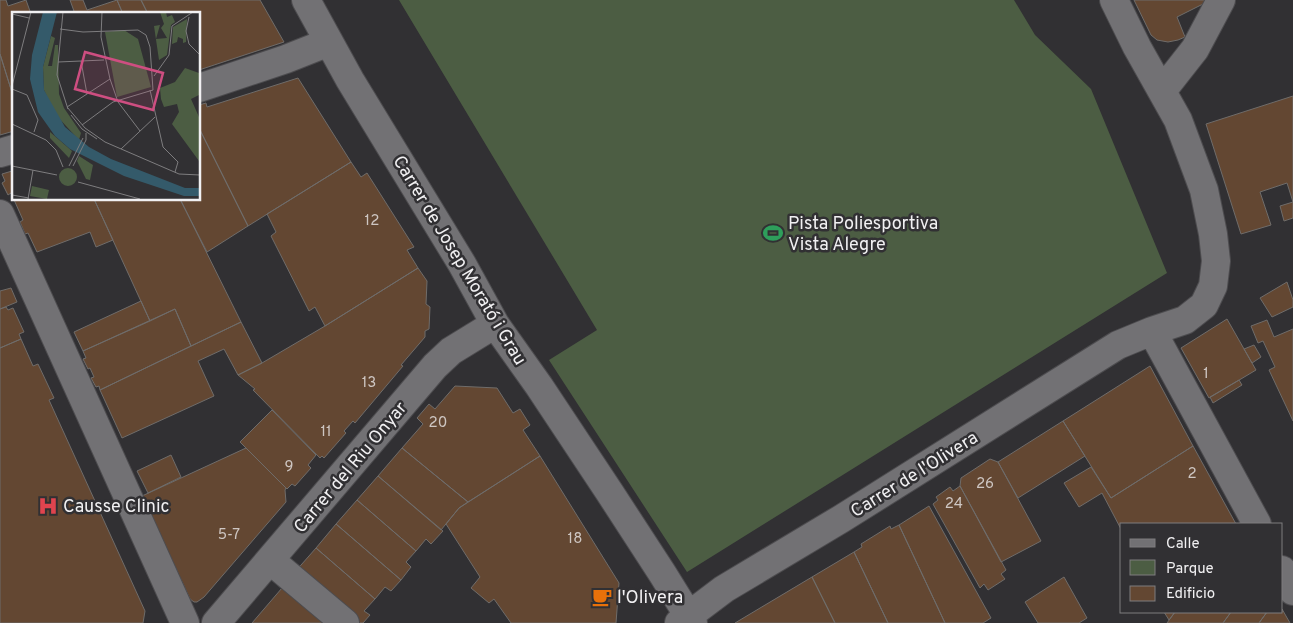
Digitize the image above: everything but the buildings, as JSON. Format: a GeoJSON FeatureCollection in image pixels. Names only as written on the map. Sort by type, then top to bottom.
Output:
{"type":"FeatureCollection","features":[{"type":"Feature","properties":{"kind":"street","name":"Carrer de Josep Morató i Grau"},"geometry":{"type":"LineString","coordinates":[[306,0],[356,88],[462,264],[495,324],[539,386],[662,573],[686,621]]}},
{"type":"Feature","properties":{"kind":"street","name":"Carrer de l'Olivera"},"geometry":{"type":"LineString","coordinates":[[686,621],[724,589],[841,520],[1118,345],[1185,320],[1204,305],[1213,286],[1216,262],[1213,234],[1204,190],[1178,120],[1137,47],[1114,0]]}},
{"type":"Feature","properties":{"kind":"street"},"geometry":{"type":"LineString","coordinates":[[1162,92],[1195,49],[1221,0]]}},
{"type":"Feature","properties":{"kind":"street"},"geometry":{"type":"LineString","coordinates":[[200,88],[286,59],[329,42]]}},
{"type":"Feature","properties":{"kind":"street"},"geometry":{"type":"LineString","coordinates":[[0,214],[185,623]]}},
{"type":"Feature","properties":{"kind":"street","name":"Carrer del Riu Onyar"},"geometry":{"type":"LineString","coordinates":[[216,623],[435,366],[451,351],[495,324]]}},
{"type":"Feature","properties":{"kind":"street"},"geometry":{"type":"LineString","coordinates":[[1152,331],[1256,523]]}},
{"type":"Feature","properties":{"kind":"street"},"geometry":{"type":"LineString","coordinates":[[270,560],[345,623]]}},
{"type":"Feature","properties":{"kind":"street"},"geometry":{"type":"LineString","coordinates":[[1283,572],[1293,591]]}},
{"type":"Feature","properties":{"kind":"green space"},"geometry":{"type":"Polygon","coordinates":[[[399,0],[1014,0],[1035,35],[1091,89],[1167,273],[687,572],[549,360],[597,330],[399,0]]]}},
{"type":"Feature","properties":{"kind":"place","name":"Pista Poliesportiva Vista Alegre"},"geometry":{"type":"Point","coordinates":[773,233]}},
{"type":"Feature","properties":{"kind":"place","name":"Causse Clinic"},"geometry":{"type":"Point","coordinates":[48,506]}},
{"type":"Feature","properties":{"kind":"place","name":"l'Olivera"},"geometry":{"type":"Point","coordinates":[602,597]}}]}
